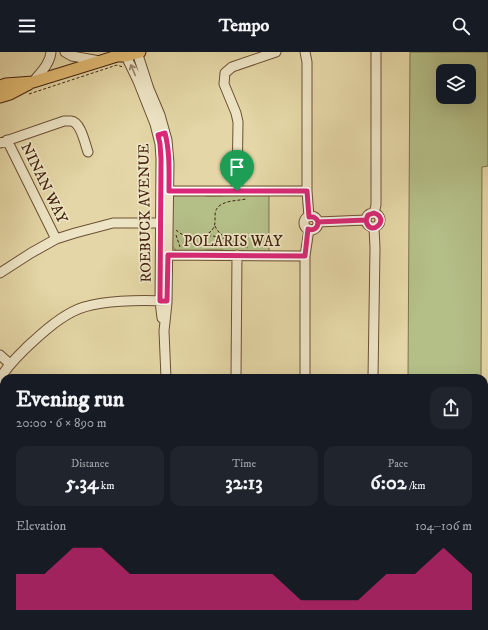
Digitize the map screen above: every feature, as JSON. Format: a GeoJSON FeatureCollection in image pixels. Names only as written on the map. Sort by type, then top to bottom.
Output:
{"type":"FeatureCollection","features":[{"type":"Feature","properties":{"kind":"main road"},"geometry":{"type":"LineString","coordinates":[[0,97],[10,94],[33,82],[101,61],[138,52]]}},
{"type":"Feature","properties":{"kind":"main road"},"geometry":{"type":"LineString","coordinates":[[0,86],[6,84],[33,82]]}},
{"type":"Feature","properties":{"kind":"street"},"geometry":{"type":"LineString","coordinates":[[33,82],[49,62],[51,52]]}},
{"type":"Feature","properties":{"kind":"street"},"geometry":{"type":"LineString","coordinates":[[65,52],[72,56],[101,61]]}},
{"type":"Feature","properties":{"kind":"street","name":"ROEBUCK AVENUE"},"geometry":{"type":"LineString","coordinates":[[138,52],[145,89],[155,124],[167,140],[169,164],[165,191],[167,224],[164,255],[166,374]]}},
{"type":"Feature","properties":{"kind":"street"},"geometry":{"type":"LineString","coordinates":[[237,191],[238,122],[236,113],[224,84],[225,72],[232,66],[276,52]]}},
{"type":"Feature","properties":{"kind":"street"},"geometry":{"type":"LineString","coordinates":[[305,52],[307,62],[307,191],[309,217]]}},
{"type":"Feature","properties":{"kind":"street"},"geometry":{"type":"LineString","coordinates":[[374,213],[376,205],[376,52]]}},
{"type":"Feature","properties":{"kind":"street","name":"ROEBUCK AVENUE"},"geometry":{"type":"LineString","coordinates":[[124,56],[145,89]]}},
{"type":"Feature","properties":{"kind":"street"},"geometry":{"type":"LineString","coordinates":[[4,141],[70,121],[75,122],[79,127],[88,152]]}},
{"type":"Feature","properties":{"kind":"street","name":"NINAN WAY"},"geometry":{"type":"LineString","coordinates":[[4,141],[56,239]]}},
{"type":"Feature","properties":{"kind":"street"},"geometry":{"type":"LineString","coordinates":[[165,191],[307,191]]}},
{"type":"Feature","properties":{"kind":"street"},"geometry":{"type":"LineString","coordinates":[[366,220],[368,215],[374,213]]}},
{"type":"Feature","properties":{"kind":"street"},"geometry":{"type":"LineString","coordinates":[[374,213],[378,215],[381,220],[379,225],[374,228]]}},
{"type":"Feature","properties":{"kind":"street"},"geometry":{"type":"LineString","coordinates":[[305,374],[305,256],[308,229],[304,222],[311,216],[316,218],[318,222]]}},
{"type":"Feature","properties":{"kind":"street"},"geometry":{"type":"LineString","coordinates":[[318,222],[366,220]]}},
{"type":"Feature","properties":{"kind":"street"},"geometry":{"type":"LineString","coordinates":[[366,220],[367,224],[374,228]]}},
{"type":"Feature","properties":{"kind":"street"},"geometry":{"type":"LineString","coordinates":[[308,229],[311,230],[315,228],[318,225],[318,222]]}},
{"type":"Feature","properties":{"kind":"street"},"geometry":{"type":"LineString","coordinates":[[1,271],[56,239],[75,233],[113,223],[167,224]]}},
{"type":"Feature","properties":{"kind":"street"},"geometry":{"type":"LineString","coordinates":[[374,228],[374,374]]}},
{"type":"Feature","properties":{"kind":"street","name":"POLARIS WAY"},"geometry":{"type":"LineString","coordinates":[[164,255],[305,256]]}},
{"type":"Feature","properties":{"kind":"street"},"geometry":{"type":"LineString","coordinates":[[236,374],[238,255]]}},
{"type":"Feature","properties":{"kind":"street"},"geometry":{"type":"LineString","coordinates":[[0,355],[5,366],[58,320],[91,305],[164,301]]}},
{"type":"Feature","properties":{"kind":"path"},"geometry":{"type":"LineString","coordinates":[[25,96],[117,65],[125,68],[124,56]]}},
{"type":"Feature","properties":{"kind":"path"},"geometry":{"type":"LineString","coordinates":[[252,191],[251,197],[247,199],[225,202],[216,209],[214,214],[214,225],[216,230],[228,239],[250,250],[252,255]]}},
{"type":"Feature","properties":{"kind":"path"},"geometry":{"type":"LineString","coordinates":[[167,224],[185,236],[193,238],[207,234],[212,230],[214,225]]}},
{"type":"Feature","properties":{"kind":"path"},"geometry":{"type":"LineString","coordinates":[[202,236],[214,236],[228,239]]}},
{"type":"Feature","properties":{"kind":"green space"},"geometry":{"type":"Polygon","coordinates":[[[410,52],[488,52],[488,166],[482,167],[481,374],[408,374],[410,52]]]}},
{"type":"Feature","properties":{"kind":"green space"},"geometry":{"type":"Polygon","coordinates":[[[204,194],[206,196],[223,196],[225,194],[269,194],[269,253],[225,253],[223,250],[180,252],[173,248],[171,244],[172,199],[175,195],[204,194]]]}},
{"type":"Feature","properties":{"kind":"route"},"geometry":{"type":"LineString","coordinates":[[237,191],[169,191],[167,140],[165,133],[158,135],[161,159],[160,301],[167,301],[168,255],[305,256],[308,229],[313,230],[317,227],[318,222],[366,220],[367,224],[371,228],[374,228],[379,225],[381,220],[378,215],[374,213],[368,215],[366,220],[340,221],[318,222],[316,218],[311,216],[309,217],[307,191],[237,191]]}}]}
